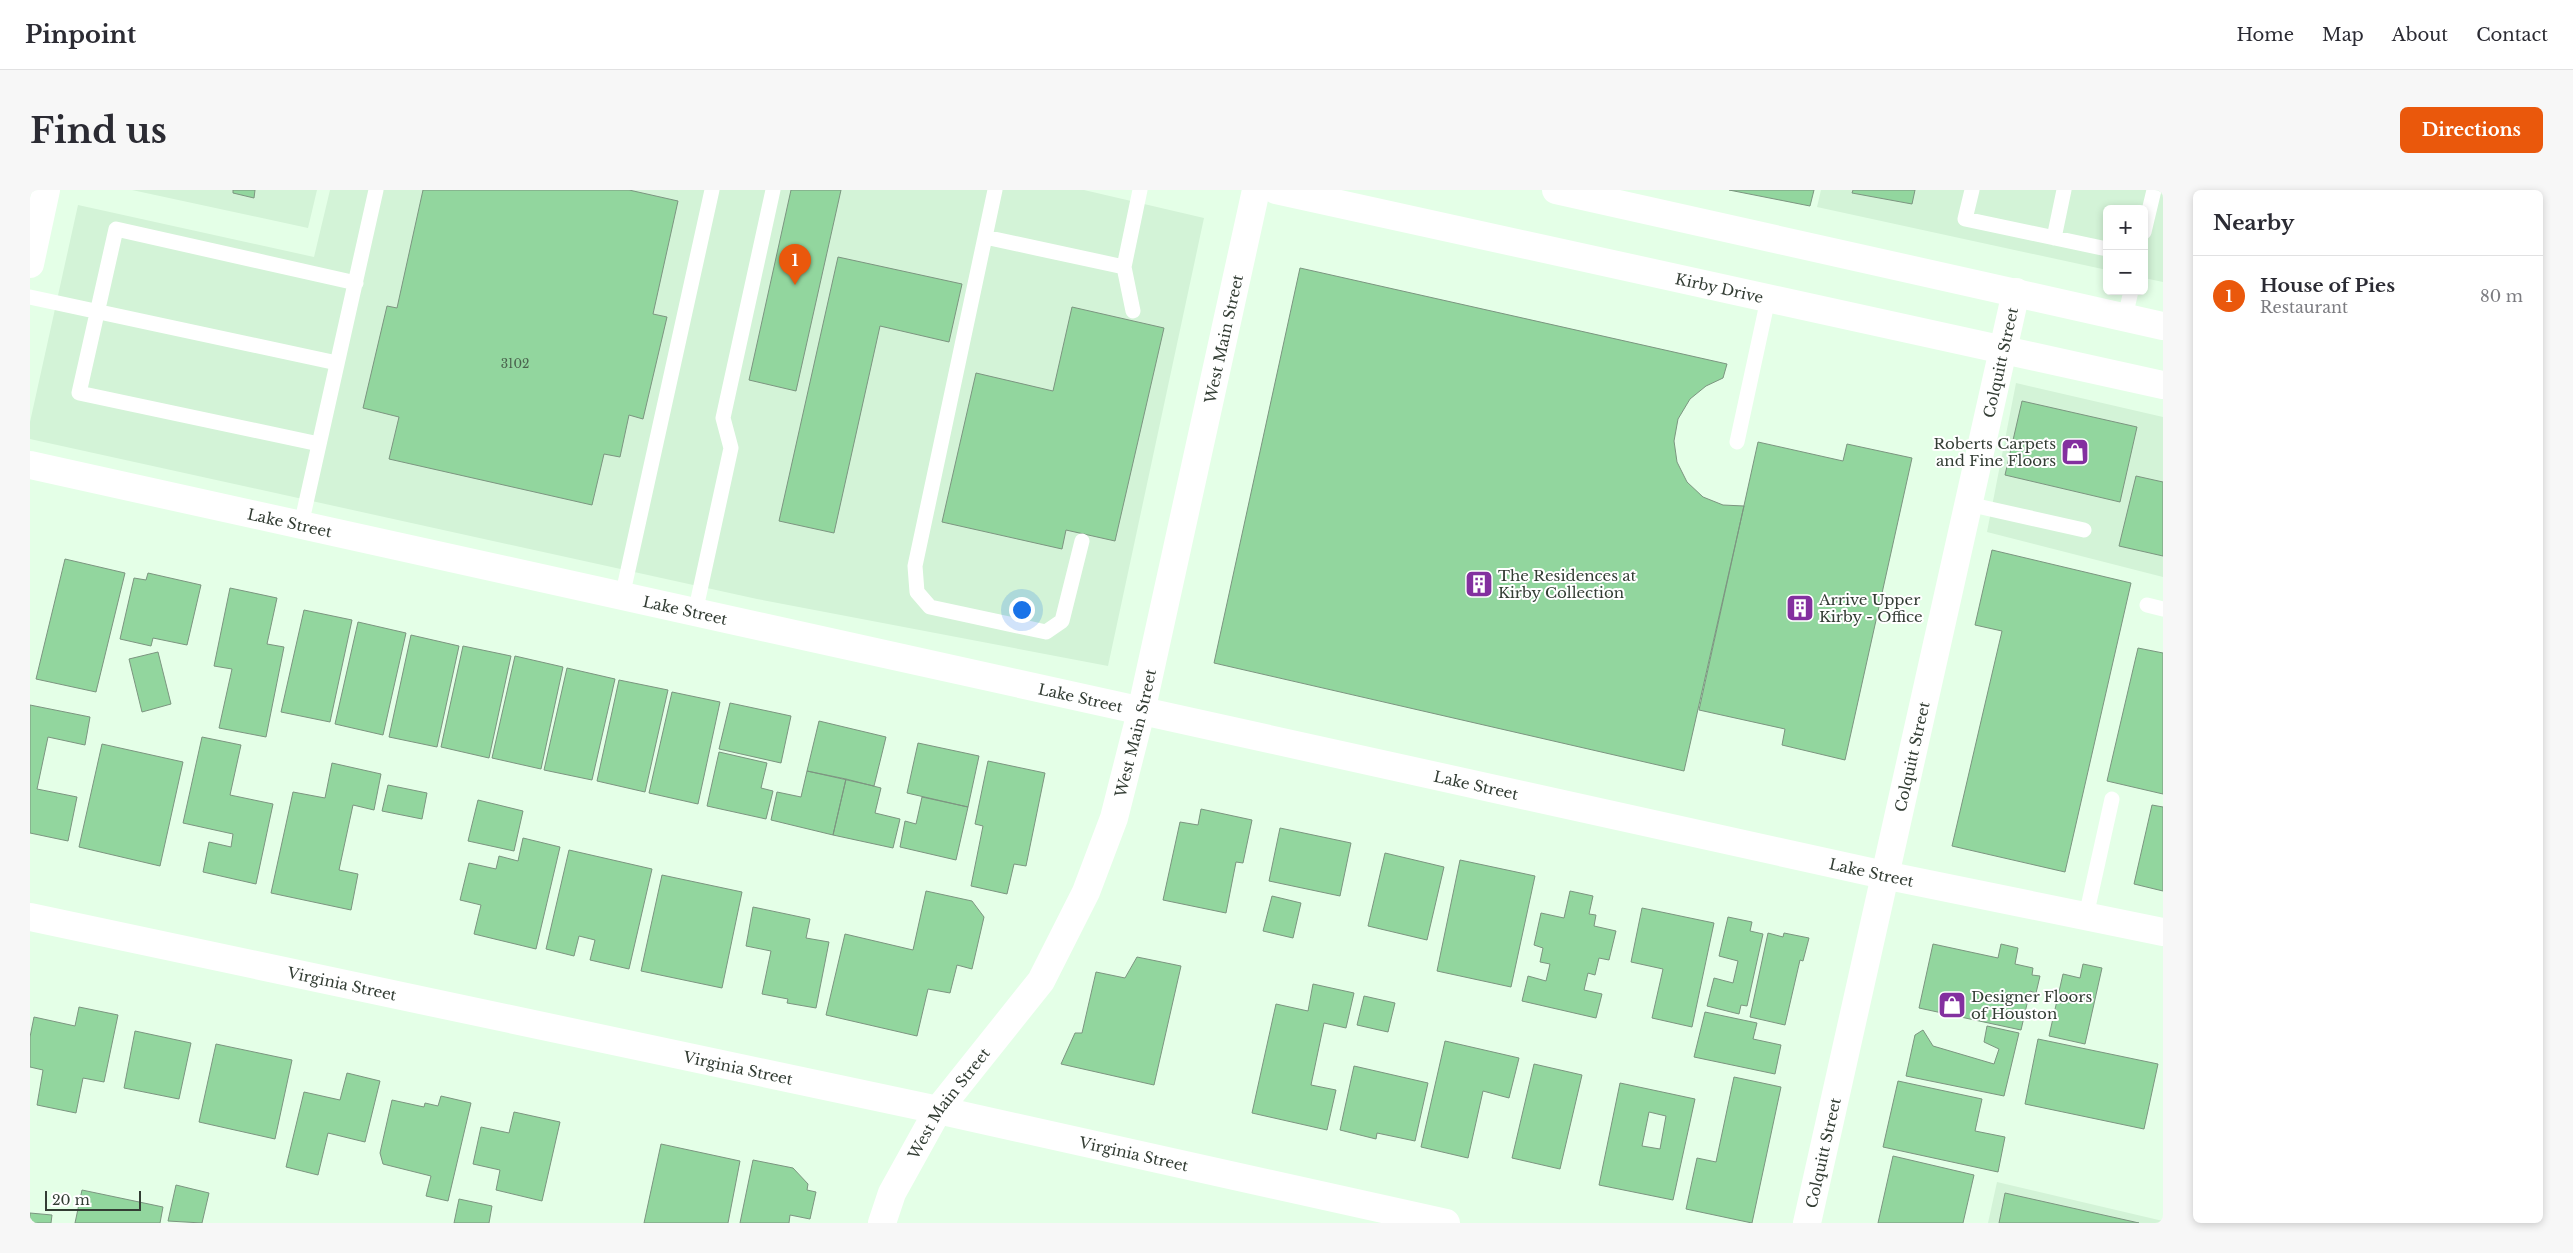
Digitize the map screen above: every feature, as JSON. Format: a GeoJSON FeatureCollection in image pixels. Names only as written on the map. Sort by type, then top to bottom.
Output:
{"type":"FeatureCollection","features":[{"type":"Feature","properties":{"kind":"street"},"geometry":{"type":"LineString","coordinates":[[30,264],[46,190]]}},
{"type":"Feature","properties":{"kind":"street","name":"West Main Street"},"geometry":{"type":"LineString","coordinates":[[882,1223],[892,1193],[938,1110],[1040,982],[1086,892],[1114,818],[1141,712],[1256,190]]}},
{"type":"Feature","properties":{"kind":"street","name":"Kirby Drive"},"geometry":{"type":"LineString","coordinates":[[1276,190],[2163,385]]}},
{"type":"Feature","properties":{"kind":"street"},"geometry":{"type":"LineString","coordinates":[[1556,190],[1626,198],[2016,292],[2128,304],[2163,326]]}},
{"type":"Feature","properties":{"kind":"street","name":"Colquitt Street"},"geometry":{"type":"LineString","coordinates":[[1807,1223],[2016,292]]}},
{"type":"Feature","properties":{"kind":"street","name":"Lake Street"},"geometry":{"type":"LineString","coordinates":[[30,465],[1884,875],[2163,932]]}},
{"type":"Feature","properties":{"kind":"street","name":"Virginia Street"},"geometry":{"type":"LineString","coordinates":[[30,917],[938,1110],[1446,1223]]}},
{"type":"Feature","properties":{"kind":"lane"},"geometry":{"type":"LineString","coordinates":[[301,525],[376,190]]}},
{"type":"Feature","properties":{"kind":"lane"},"geometry":{"type":"LineString","coordinates":[[622,597],[712,190]]}},
{"type":"Feature","properties":{"kind":"lane"},"geometry":{"type":"LineString","coordinates":[[695,613],[731,448],[723,418],[774,190]]}},
{"type":"Feature","properties":{"kind":"lane"},"geometry":{"type":"LineString","coordinates":[[995,190],[915,566],[917,592],[930,607],[1046,632],[1062,622],[1082,541]]}},
{"type":"Feature","properties":{"kind":"lane"},"geometry":{"type":"LineString","coordinates":[[1133,311],[1124,267],[1140,190]]}},
{"type":"Feature","properties":{"kind":"lane"},"geometry":{"type":"LineString","coordinates":[[1972,190],[1965,219],[2103,248]]}},
{"type":"Feature","properties":{"kind":"lane"},"geometry":{"type":"LineString","coordinates":[[2054,238],[2064,190]]}},
{"type":"Feature","properties":{"kind":"lane"},"geometry":{"type":"LineString","coordinates":[[2148,215],[2154,190]]}},
{"type":"Feature","properties":{"kind":"lane"},"geometry":{"type":"LineString","coordinates":[[319,444],[79,393],[116,229],[356,283]]}},
{"type":"Feature","properties":{"kind":"lane"},"geometry":{"type":"LineString","coordinates":[[985,237],[1124,267]]}},
{"type":"Feature","properties":{"kind":"lane"},"geometry":{"type":"LineString","coordinates":[[30,297],[98,310],[337,363]]}},
{"type":"Feature","properties":{"kind":"lane"},"geometry":{"type":"LineString","coordinates":[[1737,442],[1768,299]]}},
{"type":"Feature","properties":{"kind":"lane"},"geometry":{"type":"LineString","coordinates":[[1968,504],[2084,530]]}},
{"type":"Feature","properties":{"kind":"lane"},"geometry":{"type":"LineString","coordinates":[[2147,606],[2163,609]]}},
{"type":"Feature","properties":{"kind":"lane"},"geometry":{"type":"LineString","coordinates":[[2086,916],[2112,800]]}},
{"type":"Feature","properties":{"kind":"shaded area"},"geometry":{"type":"Polygon","coordinates":[[[132,190],[317,190],[308,228],[132,190]]]}},
{"type":"Feature","properties":{"kind":"shaded area"},"geometry":{"type":"Polygon","coordinates":[[[330,190],[1084,190],[1204,218],[1108,666],[757,599],[30,439],[30,422],[78,205],[314,257],[330,190]]]}},
{"type":"Feature","properties":{"kind":"shaded area"},"geometry":{"type":"Polygon","coordinates":[[[1821,190],[2163,190],[2163,282],[2148,279],[2148,205],[2103,205],[2103,269],[1817,207],[1821,190]]]}},
{"type":"Feature","properties":{"kind":"shaded area"},"geometry":{"type":"Polygon","coordinates":[[[2016,383],[2163,417],[2163,577],[1987,532],[2016,383]]]}},
{"type":"Feature","properties":{"kind":"shaded area"},"geometry":{"type":"Polygon","coordinates":[[[1997,1182],[2163,1221],[2163,1223],[1988,1223],[1997,1182]]]}},
{"type":"Feature","properties":{"kind":"building"},"geometry":{"type":"Polygon","coordinates":[[[233,190],[255,190],[254,198],[233,193],[233,190]]]}},
{"type":"Feature","properties":{"kind":"building"},"geometry":{"type":"Polygon","coordinates":[[[423,190],[629,190],[678,201],[653,314],[667,317],[643,419],[629,415],[620,457],[604,454],[592,505],[389,459],[399,417],[363,408],[387,306],[397,308],[423,190]]]}},
{"type":"Feature","properties":{"kind":"building"},"geometry":{"type":"Polygon","coordinates":[[[791,190],[841,190],[796,391],[749,380],[791,190]]]}},
{"type":"Feature","properties":{"kind":"building"},"geometry":{"type":"Polygon","coordinates":[[[1729,190],[1814,190],[1810,206],[1729,190]]]}},
{"type":"Feature","properties":{"kind":"building"},"geometry":{"type":"Polygon","coordinates":[[[1853,190],[1915,190],[1912,204],[1852,193],[1853,190]]]}},
{"type":"Feature","properties":{"kind":"building"},"geometry":{"type":"Polygon","coordinates":[[[838,257],[962,284],[949,342],[880,326],[834,533],[779,521],[838,257]]]}},
{"type":"Feature","properties":{"kind":"building","name":"The Residences at Kirby Collection"},"geometry":{"type":"Polygon","coordinates":[[[1300,268],[1727,364],[1723,378],[1706,386],[1690,399],[1678,419],[1674,441],[1677,462],[1687,482],[1703,497],[1723,505],[1744,506],[1684,771],[1214,663],[1300,268]]]}},
{"type":"Feature","properties":{"kind":"building"},"geometry":{"type":"Polygon","coordinates":[[[1072,307],[1164,328],[1115,541],[1066,530],[1062,549],[942,522],[976,373],[1053,391],[1072,307]]]}},
{"type":"Feature","properties":{"kind":"building"},"geometry":{"type":"Polygon","coordinates":[[[2022,401],[2137,427],[2120,502],[2005,475],[2022,401]]]}},
{"type":"Feature","properties":{"kind":"building","name":"Arrive Upper Kirby - Office"},"geometry":{"type":"Polygon","coordinates":[[[1758,442],[1843,461],[1847,444],[1912,458],[1845,760],[1782,745],[1785,729],[1699,710],[1758,442]]]}},
{"type":"Feature","properties":{"kind":"building"},"geometry":{"type":"Polygon","coordinates":[[[2136,476],[2163,482],[2163,556],[2119,546],[2136,476]]]}},
{"type":"Feature","properties":{"kind":"building"},"geometry":{"type":"Polygon","coordinates":[[[1992,550],[2131,583],[2065,872],[1952,846],[2002,631],[1975,625],[1992,550]]]}},
{"type":"Feature","properties":{"kind":"building"},"geometry":{"type":"Polygon","coordinates":[[[65,559],[125,573],[96,692],[36,679],[65,559]]]}},
{"type":"Feature","properties":{"kind":"building"},"geometry":{"type":"Polygon","coordinates":[[[148,573],[201,585],[187,645],[153,638],[151,646],[120,639],[134,578],[146,580],[148,573]]]}},
{"type":"Feature","properties":{"kind":"building"},"geometry":{"type":"Polygon","coordinates":[[[230,588],[277,598],[267,644],[284,647],[266,737],[219,728],[232,669],[214,666],[230,588]]]}},
{"type":"Feature","properties":{"kind":"building"},"geometry":{"type":"Polygon","coordinates":[[[304,610],[352,620],[330,722],[281,712],[304,610]]]}},
{"type":"Feature","properties":{"kind":"building"},"geometry":{"type":"Polygon","coordinates":[[[358,622],[406,633],[383,735],[335,724],[358,622]]]}},
{"type":"Feature","properties":{"kind":"building"},"geometry":{"type":"Polygon","coordinates":[[[411,635],[459,646],[437,747],[389,737],[411,635]]]}},
{"type":"Feature","properties":{"kind":"building"},"geometry":{"type":"Polygon","coordinates":[[[463,646],[511,656],[489,758],[441,747],[463,646]]]}},
{"type":"Feature","properties":{"kind":"building"},"geometry":{"type":"Polygon","coordinates":[[[2138,648],[2163,653],[2163,794],[2107,781],[2138,648]]]}},
{"type":"Feature","properties":{"kind":"building"},"geometry":{"type":"Polygon","coordinates":[[[158,652],[171,704],[142,712],[129,659],[158,652]]]}},
{"type":"Feature","properties":{"kind":"building"},"geometry":{"type":"Polygon","coordinates":[[[515,656],[563,667],[541,769],[492,758],[515,656]]]}},
{"type":"Feature","properties":{"kind":"building"},"geometry":{"type":"Polygon","coordinates":[[[567,668],[615,679],[592,780],[544,770],[567,668]]]}},
{"type":"Feature","properties":{"kind":"building"},"geometry":{"type":"Polygon","coordinates":[[[619,680],[668,690],[645,792],[597,781],[619,680]]]}},
{"type":"Feature","properties":{"kind":"building"},"geometry":{"type":"Polygon","coordinates":[[[672,692],[720,702],[698,804],[649,793],[672,692]]]}},
{"type":"Feature","properties":{"kind":"building"},"geometry":{"type":"Polygon","coordinates":[[[730,703],[791,716],[781,763],[719,749],[730,703]]]}},
{"type":"Feature","properties":{"kind":"building"},"geometry":{"type":"Polygon","coordinates":[[[30,705],[90,717],[85,745],[48,737],[37,789],[77,797],[68,841],[30,833],[30,705]]]}},
{"type":"Feature","properties":{"kind":"building"},"geometry":{"type":"Polygon","coordinates":[[[819,721],[886,737],[874,786],[807,771],[819,721]]]}},
{"type":"Feature","properties":{"kind":"building"},"geometry":{"type":"Polygon","coordinates":[[[202,737],[241,745],[230,795],[273,804],[256,884],[203,872],[209,842],[231,847],[233,834],[183,823],[202,737]]]}},
{"type":"Feature","properties":{"kind":"building"},"geometry":{"type":"Polygon","coordinates":[[[918,743],[979,756],[968,807],[907,793],[918,743]]]}},
{"type":"Feature","properties":{"kind":"building"},"geometry":{"type":"Polygon","coordinates":[[[102,744],[183,762],[160,866],[79,847],[102,744]]]}},
{"type":"Feature","properties":{"kind":"building"},"geometry":{"type":"Polygon","coordinates":[[[719,752],[767,763],[761,788],[773,791],[766,819],[707,806],[719,752]]]}},
{"type":"Feature","properties":{"kind":"building"},"geometry":{"type":"Polygon","coordinates":[[[988,761],[1045,773],[1026,866],[1014,864],[1007,894],[971,886],[983,826],[975,824],[988,761]]]}},
{"type":"Feature","properties":{"kind":"building"},"geometry":{"type":"Polygon","coordinates":[[[332,763],[381,774],[374,810],[353,805],[339,870],[358,874],[351,910],[271,893],[293,792],[325,798],[332,763]]]}},
{"type":"Feature","properties":{"kind":"building"},"geometry":{"type":"Polygon","coordinates":[[[807,771],[846,779],[833,835],[771,820],[777,792],[801,797],[807,771]]]}},
{"type":"Feature","properties":{"kind":"building"},"geometry":{"type":"Polygon","coordinates":[[[846,779],[881,788],[875,813],[900,819],[893,848],[833,835],[846,779]]]}},
{"type":"Feature","properties":{"kind":"building"},"geometry":{"type":"Polygon","coordinates":[[[388,785],[427,793],[422,819],[382,811],[388,785]]]}},
{"type":"Feature","properties":{"kind":"building"},"geometry":{"type":"Polygon","coordinates":[[[922,797],[968,807],[956,860],[900,847],[905,821],[916,824],[922,797]]]}},
{"type":"Feature","properties":{"kind":"building"},"geometry":{"type":"Polygon","coordinates":[[[478,800],[523,811],[514,851],[468,841],[478,800]]]}},
{"type":"Feature","properties":{"kind":"building"},"geometry":{"type":"Polygon","coordinates":[[[2152,805],[2163,807],[2163,891],[2134,884],[2152,805]]]}},
{"type":"Feature","properties":{"kind":"building"},"geometry":{"type":"Polygon","coordinates":[[[1201,809],[1252,820],[1243,863],[1236,862],[1226,913],[1163,900],[1180,822],[1198,825],[1201,809]]]}},
{"type":"Feature","properties":{"kind":"building"},"geometry":{"type":"Polygon","coordinates":[[[1280,828],[1351,843],[1340,896],[1269,881],[1280,828]]]}},
{"type":"Feature","properties":{"kind":"building"},"geometry":{"type":"Polygon","coordinates":[[[523,838],[560,847],[536,949],[474,934],[481,905],[460,900],[469,863],[496,869],[499,856],[518,861],[523,838]]]}},
{"type":"Feature","properties":{"kind":"building"},"geometry":{"type":"Polygon","coordinates":[[[569,850],[652,869],[629,969],[590,960],[595,940],[579,936],[574,956],[546,949],[569,850]]]}},
{"type":"Feature","properties":{"kind":"building"},"geometry":{"type":"Polygon","coordinates":[[[1385,853],[1444,867],[1427,940],[1368,926],[1385,853]]]}},
{"type":"Feature","properties":{"kind":"building"},"geometry":{"type":"Polygon","coordinates":[[[1460,860],[1535,876],[1511,987],[1437,971],[1460,860]]]}},
{"type":"Feature","properties":{"kind":"building"},"geometry":{"type":"Polygon","coordinates":[[[662,875],[742,892],[722,988],[641,971],[662,875]]]}},
{"type":"Feature","properties":{"kind":"building"},"geometry":{"type":"Polygon","coordinates":[[[926,891],[972,901],[984,917],[972,969],[957,965],[950,993],[928,989],[917,1036],[826,1015],[845,934],[913,950],[926,891]]]}},
{"type":"Feature","properties":{"kind":"building"},"geometry":{"type":"Polygon","coordinates":[[[1570,891],[1593,896],[1589,914],[1596,915],[1594,926],[1616,931],[1609,960],[1599,958],[1595,975],[1588,973],[1584,990],[1602,994],[1596,1018],[1522,1001],[1528,976],[1546,981],[1550,964],[1540,962],[1543,948],[1534,945],[1541,913],[1564,918],[1570,891]]]}},
{"type":"Feature","properties":{"kind":"building"},"geometry":{"type":"Polygon","coordinates":[[[1272,896],[1301,903],[1293,938],[1263,931],[1272,896]]]}},
{"type":"Feature","properties":{"kind":"building"},"geometry":{"type":"Polygon","coordinates":[[[753,907],[810,919],[806,938],[829,942],[816,1008],[787,1003],[788,999],[762,994],[771,951],[746,946],[753,907]]]}},
{"type":"Feature","properties":{"kind":"building"},"geometry":{"type":"Polygon","coordinates":[[[1642,908],[1714,923],[1692,1027],[1652,1018],[1663,969],[1631,962],[1642,908]]]}},
{"type":"Feature","properties":{"kind":"building"},"geometry":{"type":"Polygon","coordinates":[[[1728,917],[1752,922],[1750,931],[1763,934],[1747,1006],[1741,1005],[1739,1014],[1707,1006],[1714,978],[1733,983],[1738,961],[1719,956],[1728,917]]]}},
{"type":"Feature","properties":{"kind":"building"},"geometry":{"type":"Polygon","coordinates":[[[1768,933],[1783,937],[1784,933],[1809,938],[1803,961],[1800,960],[1785,1025],[1750,1017],[1768,933]]]}},
{"type":"Feature","properties":{"kind":"building"},"geometry":{"type":"Polygon","coordinates":[[[1933,944],[1998,958],[2001,944],[2018,948],[2015,964],[2033,968],[2032,975],[2040,976],[2036,993],[2030,991],[2021,1030],[1919,1008],[1933,944]]]}},
{"type":"Feature","properties":{"kind":"building"},"geometry":{"type":"Polygon","coordinates":[[[1137,957],[1181,966],[1154,1085],[1061,1064],[1075,1033],[1082,1033],[1096,972],[1125,978],[1137,957]]]}},
{"type":"Feature","properties":{"kind":"building"},"geometry":{"type":"Polygon","coordinates":[[[2083,964],[2102,968],[2085,1044],[2049,1036],[2063,974],[2080,978],[2083,964]]]}},
{"type":"Feature","properties":{"kind":"building"},"geometry":{"type":"Polygon","coordinates":[[[1313,984],[1354,993],[1346,1028],[1324,1023],[1311,1085],[1336,1090],[1327,1130],[1252,1113],[1276,1004],[1308,1011],[1313,984]]]}},
{"type":"Feature","properties":{"kind":"building"},"geometry":{"type":"Polygon","coordinates":[[[1364,996],[1395,1003],[1388,1032],[1357,1025],[1364,996]]]}},
{"type":"Feature","properties":{"kind":"building"},"geometry":{"type":"Polygon","coordinates":[[[79,1007],[118,1015],[104,1082],[83,1078],[76,1113],[37,1105],[43,1070],[30,1067],[30,1037],[34,1017],[75,1026],[79,1007]]]}},
{"type":"Feature","properties":{"kind":"building"},"geometry":{"type":"Polygon","coordinates":[[[1705,1012],[1757,1023],[1753,1039],[1781,1045],[1775,1074],[1694,1057],[1705,1012]]]}},
{"type":"Feature","properties":{"kind":"building"},"geometry":{"type":"Polygon","coordinates":[[[1987,1026],[2019,1033],[2004,1096],[1906,1076],[1915,1035],[1923,1030],[1933,1046],[1994,1064],[1999,1049],[1984,1042],[1987,1026]]]}},
{"type":"Feature","properties":{"kind":"building"},"geometry":{"type":"Polygon","coordinates":[[[135,1031],[191,1043],[179,1099],[124,1088],[135,1031]]]}},
{"type":"Feature","properties":{"kind":"building"},"geometry":{"type":"Polygon","coordinates":[[[2038,1039],[2158,1064],[2144,1129],[2025,1104],[2038,1039]]]}},
{"type":"Feature","properties":{"kind":"building"},"geometry":{"type":"Polygon","coordinates":[[[1445,1041],[1519,1058],[1509,1098],[1483,1091],[1468,1158],[1421,1147],[1445,1041]]]}},
{"type":"Feature","properties":{"kind":"building"},"geometry":{"type":"Polygon","coordinates":[[[216,1044],[292,1060],[275,1139],[199,1122],[216,1044]]]}},
{"type":"Feature","properties":{"kind":"building"},"geometry":{"type":"Polygon","coordinates":[[[1534,1064],[1582,1075],[1560,1169],[1512,1158],[1534,1064]]]}},
{"type":"Feature","properties":{"kind":"building"},"geometry":{"type":"Polygon","coordinates":[[[1354,1066],[1428,1083],[1415,1141],[1377,1133],[1376,1139],[1340,1130],[1354,1066]]]}},
{"type":"Feature","properties":{"kind":"building"},"geometry":{"type":"Polygon","coordinates":[[[347,1073],[380,1081],[365,1142],[328,1133],[318,1175],[286,1167],[304,1092],[340,1100],[347,1073]]]}},
{"type":"Feature","properties":{"kind":"building"},"geometry":{"type":"Polygon","coordinates":[[[1734,1077],[1781,1087],[1752,1223],[1686,1209],[1697,1158],[1716,1162],[1734,1077]]]}},
{"type":"Feature","properties":{"kind":"building"},"geometry":{"type":"Polygon","coordinates":[[[1898,1081],[1982,1099],[1975,1131],[2005,1137],[1998,1172],[1883,1147],[1898,1081]]]}},
{"type":"Feature","properties":{"kind":"building"},"geometry":{"type":"Polygon","coordinates":[[[1620,1083],[1695,1099],[1673,1200],[1599,1185],[1620,1083]],[[1649,1112],[1642,1146],[1660,1149],[1666,1116],[1649,1112]]]}},
{"type":"Feature","properties":{"kind":"building"},"geometry":{"type":"Polygon","coordinates":[[[441,1096],[471,1103],[448,1201],[426,1196],[431,1176],[383,1164],[380,1153],[392,1100],[424,1107],[425,1103],[438,1106],[441,1096]]]}},
{"type":"Feature","properties":{"kind":"building"},"geometry":{"type":"Polygon","coordinates":[[[514,1112],[560,1122],[542,1201],[496,1190],[500,1170],[473,1164],[481,1127],[509,1133],[514,1112]]]}},
{"type":"Feature","properties":{"kind":"building"},"geometry":{"type":"Polygon","coordinates":[[[661,1144],[740,1161],[728,1223],[644,1223],[661,1144]]]}},
{"type":"Feature","properties":{"kind":"building"},"geometry":{"type":"Polygon","coordinates":[[[1893,1156],[1974,1175],[1963,1223],[1878,1223],[1893,1156]]]}},
{"type":"Feature","properties":{"kind":"building"},"geometry":{"type":"Polygon","coordinates":[[[753,1160],[793,1168],[808,1184],[807,1190],[816,1192],[810,1219],[790,1215],[789,1223],[740,1223],[753,1160]]]}},
{"type":"Feature","properties":{"kind":"building"},"geometry":{"type":"Polygon","coordinates":[[[176,1185],[209,1193],[202,1223],[168,1221],[176,1185]]]}},
{"type":"Feature","properties":{"kind":"building"},"geometry":{"type":"Polygon","coordinates":[[[82,1190],[163,1207],[160,1223],[75,1223],[82,1190]]]}},
{"type":"Feature","properties":{"kind":"building"},"geometry":{"type":"Polygon","coordinates":[[[2005,1193],[2139,1223],[1999,1223],[2005,1193]]]}},
{"type":"Feature","properties":{"kind":"building"},"geometry":{"type":"Polygon","coordinates":[[[459,1199],[492,1206],[489,1223],[454,1223],[459,1199]]]}},
{"type":"Feature","properties":{"kind":"building"},"geometry":{"type":"Polygon","coordinates":[[[30,1213],[52,1215],[51,1223],[30,1223],[30,1213]]]}},
{"type":"Feature","properties":{"kind":"place","name":"House of Pies"},"geometry":{"type":"Point","coordinates":[795,285]}},
{"type":"Feature","properties":{"kind":"place","name":"Roberts Carpets and Fine Floors"},"geometry":{"type":"Point","coordinates":[2075,452]}},
{"type":"Feature","properties":{"kind":"place","name":"The Residences at Kirby Collection"},"geometry":{"type":"Point","coordinates":[1479,584]}},
{"type":"Feature","properties":{"kind":"place","name":"Arrive Upper Kirby - Office"},"geometry":{"type":"Point","coordinates":[1800,608]}},
{"type":"Feature","properties":{"kind":"place","name":"Designer Floors of Houston"},"geometry":{"type":"Point","coordinates":[1952,1005]}}]}
